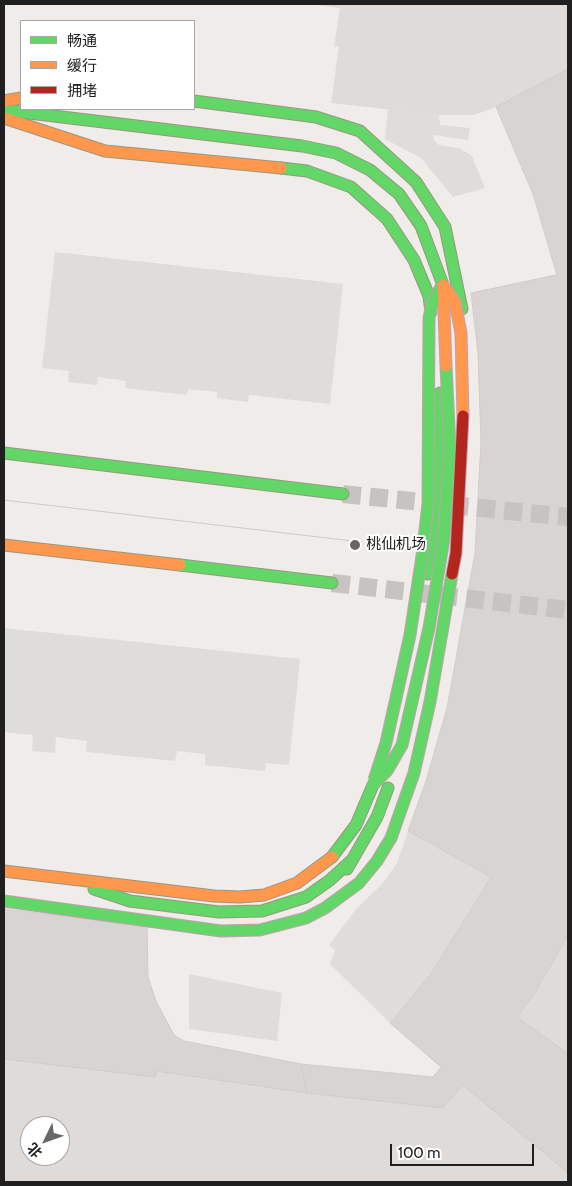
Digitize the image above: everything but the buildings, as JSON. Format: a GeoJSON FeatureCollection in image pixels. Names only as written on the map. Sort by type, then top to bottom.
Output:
{"type":"FeatureCollection","features":[{"type":"Feature","properties":{"kind":"main road"},"geometry":{"type":"LineString","coordinates":[[4,101],[20,98]]}},
{"type":"Feature","properties":{"kind":"main road"},"geometry":{"type":"LineString","coordinates":[[195,101],[316,117],[360,131],[416,182],[445,227],[458,284],[464,322],[467,413],[460,528],[437,639],[414,728],[402,761],[388,788],[377,817],[352,858],[346,872],[302,910],[260,930]]}},
{"type":"Feature","properties":{"kind":"main road"},"geometry":{"type":"LineString","coordinates":[[4,110],[302,146],[336,153],[352,160],[385,180],[399,194],[421,226],[443,285],[450,448],[444,539],[429,628],[402,745],[387,771],[373,785]]}},
{"type":"Feature","properties":{"kind":"main road"},"geometry":{"type":"LineString","coordinates":[[4,118],[105,151],[307,171],[328,176],[352,187],[387,219],[414,260],[429,296],[440,393],[435,532],[388,788]]}},
{"type":"Feature","properties":{"kind":"main road"},"geometry":{"type":"LineString","coordinates":[[4,871],[240,898],[264,895],[297,883],[314,872],[336,853],[356,825],[373,785],[386,743],[410,635],[428,504],[430,417],[429,318],[432,304],[443,285]]}},
{"type":"Feature","properties":{"kind":"main road"},"geometry":{"type":"LineString","coordinates":[[4,901],[221,932],[260,930],[306,918],[343,897],[359,883],[377,861],[391,838],[414,774],[430,702],[456,553],[463,429],[461,333],[455,302],[450,292],[443,285]]}},
{"type":"Feature","properties":{"kind":"main road"},"geometry":{"type":"LineString","coordinates":[[4,453],[343,494]]}},
{"type":"Feature","properties":{"kind":"main road"},"geometry":{"type":"LineString","coordinates":[[4,545],[332,583]]}},
{"type":"Feature","properties":{"kind":"main road"},"geometry":{"type":"LineString","coordinates":[[58,877],[130,901],[240,913],[278,907],[306,896],[330,880],[352,858]]}},
{"type":"Feature","properties":{"kind":"shaded area"},"geometry":{"type":"Polygon","coordinates":[[[308,4],[568,4],[568,1182],[4,1182],[4,909],[147,926],[148,977],[156,1001],[174,1035],[184,1041],[301,1064],[433,1077],[441,1067],[390,1023],[430,975],[491,877],[408,831],[426,781],[447,708],[475,553],[481,442],[478,353],[471,293],[557,274],[533,194],[496,107],[474,115],[439,115],[331,103],[339,46],[334,47],[340,8],[308,4]]]}},
{"type":"Feature","properties":{"kind":"shaded area"},"geometry":{"type":"Polygon","coordinates":[[[388,109],[439,115],[440,125],[470,128],[468,140],[433,135],[434,140],[439,145],[459,148],[472,156],[485,188],[453,197],[421,158],[385,139],[388,109]]]}},
{"type":"Feature","properties":{"kind":"shaded area"},"geometry":{"type":"Polygon","coordinates":[[[55,252],[343,284],[330,404],[249,395],[248,402],[217,398],[217,392],[188,389],[187,395],[125,388],[126,381],[98,377],[97,385],[68,382],[69,371],[42,368],[55,252]]]}},
{"type":"Feature","properties":{"kind":"shaded area"},"geometry":{"type":"Polygon","coordinates":[[[4,628],[300,659],[289,765],[266,763],[265,771],[205,765],[205,754],[177,751],[175,761],[86,752],[87,741],[56,737],[55,753],[32,751],[33,735],[4,732],[4,628]]]}},
{"type":"Feature","properties":{"kind":"shaded area"},"geometry":{"type":"Polygon","coordinates":[[[408,831],[491,877],[430,975],[390,1023],[330,964],[335,950],[329,945],[356,909],[382,884],[397,863],[408,831]]]}},
{"type":"Feature","properties":{"kind":"shaded area"},"geometry":{"type":"Polygon","coordinates":[[[189,974],[282,993],[277,1041],[189,1029],[189,974]]]}},
{"type":"Feature","properties":{"kind":"tunnel"},"geometry":{"type":"LineString","coordinates":[[343,494],[568,517]]}},
{"type":"Feature","properties":{"kind":"tunnel"},"geometry":{"type":"LineString","coordinates":[[332,583],[568,610]]}},
{"type":"Feature","properties":{"kind":"tram line"},"geometry":{"type":"LineString","coordinates":[[4,500],[361,542]]}},
{"type":"Feature","properties":{"kind":"traffic: fast"},"geometry":{"type":"LineString","coordinates":[[195,101],[316,117],[360,131],[416,182],[445,227],[462,309]]}},
{"type":"Feature","properties":{"kind":"traffic: fast"},"geometry":{"type":"LineString","coordinates":[[4,110],[302,146],[336,153],[370,170],[399,194],[421,226],[443,285]]}},
{"type":"Feature","properties":{"kind":"traffic: fast"},"geometry":{"type":"LineString","coordinates":[[281,168],[307,171],[351,187],[387,219],[414,260],[429,296],[431,312]]}},
{"type":"Feature","properties":{"kind":"traffic: fast"},"geometry":{"type":"LineString","coordinates":[[374,780],[386,743],[410,635],[422,556],[428,504],[429,318],[432,304],[441,287]]}},
{"type":"Feature","properties":{"kind":"traffic: fast"},"geometry":{"type":"LineString","coordinates":[[373,785],[387,771],[402,745],[429,628],[444,539],[450,448],[446,366]]}},
{"type":"Feature","properties":{"kind":"traffic: fast"},"geometry":{"type":"LineString","coordinates":[[428,574],[435,533],[440,393]]}},
{"type":"Feature","properties":{"kind":"traffic: fast"},"geometry":{"type":"LineString","coordinates":[[4,453],[343,494]]}},
{"type":"Feature","properties":{"kind":"traffic: fast"},"geometry":{"type":"LineString","coordinates":[[180,565],[332,583]]}},
{"type":"Feature","properties":{"kind":"traffic: fast"},"geometry":{"type":"LineString","coordinates":[[4,901],[221,931],[260,930],[306,918],[325,908],[359,883],[377,861],[391,838],[414,773],[430,702],[452,574]]}},
{"type":"Feature","properties":{"kind":"traffic: fast"},"geometry":{"type":"LineString","coordinates":[[332,857],[356,825],[373,785]]}},
{"type":"Feature","properties":{"kind":"traffic: fast"},"geometry":{"type":"LineString","coordinates":[[347,869],[377,817],[388,788]]}},
{"type":"Feature","properties":{"kind":"traffic: fast"},"geometry":{"type":"LineString","coordinates":[[94,889],[130,901],[219,912],[262,911],[306,897],[330,880],[353,859]]}},
{"type":"Feature","properties":{"kind":"traffic: slow"},"geometry":{"type":"LineString","coordinates":[[4,101],[20,98]]}},
{"type":"Feature","properties":{"kind":"traffic: slow"},"geometry":{"type":"LineString","coordinates":[[4,118],[105,151],[281,168]]}},
{"type":"Feature","properties":{"kind":"traffic: slow"},"geometry":{"type":"LineString","coordinates":[[443,285],[446,366]]}},
{"type":"Feature","properties":{"kind":"traffic: slow"},"geometry":{"type":"LineString","coordinates":[[443,285],[455,302],[461,333],[463,416]]}},
{"type":"Feature","properties":{"kind":"traffic: slow"},"geometry":{"type":"LineString","coordinates":[[4,545],[180,565]]}},
{"type":"Feature","properties":{"kind":"traffic: slow"},"geometry":{"type":"LineString","coordinates":[[4,871],[214,896],[240,897],[264,895],[297,883],[332,857]]}},
{"type":"Feature","properties":{"kind":"traffic: jam"},"geometry":{"type":"LineString","coordinates":[[452,574],[456,553],[463,416]]}},
{"type":"Feature","properties":{"kind":"place","name":"桃仙机场"},"geometry":{"type":"Point","coordinates":[355,545]}}]}
